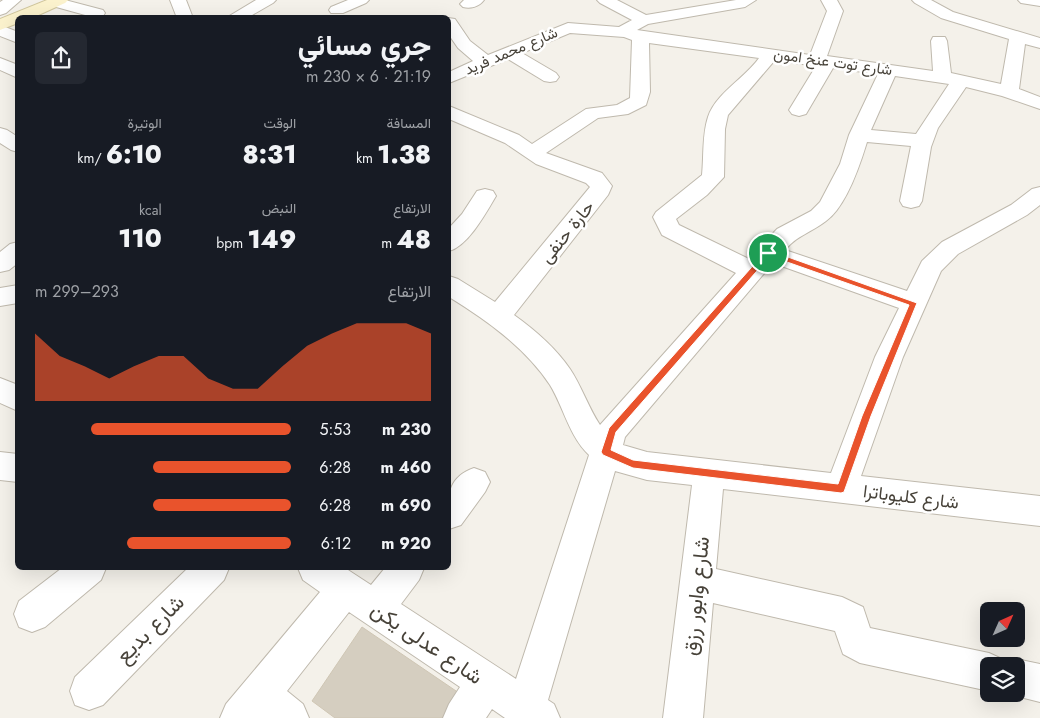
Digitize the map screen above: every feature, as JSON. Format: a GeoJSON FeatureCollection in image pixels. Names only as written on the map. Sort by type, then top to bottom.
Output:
{"type":"FeatureCollection","features":[{"type":"Feature","properties":{"kind":"main road"},"geometry":{"type":"LineString","coordinates":[[22,15],[57,1]]}},
{"type":"Feature","properties":{"kind":"main road"},"geometry":{"type":"LineString","coordinates":[[0,24],[15,18]]}},
{"type":"Feature","properties":{"kind":"street"},"geometry":{"type":"LineString","coordinates":[[0,10],[13,0]]}},
{"type":"Feature","properties":{"kind":"street"},"geometry":{"type":"LineString","coordinates":[[178,0],[184,15]]}},
{"type":"Feature","properties":{"kind":"street"},"geometry":{"type":"LineString","coordinates":[[337,10],[361,0]]}},
{"type":"Feature","properties":{"kind":"street"},"geometry":{"type":"LineString","coordinates":[[532,153],[593,113],[621,110],[639,101],[642,92],[636,30],[605,0]]}},
{"type":"Feature","properties":{"kind":"street","name":"شارع محمد فريد"},"geometry":{"type":"LineString","coordinates":[[451,77],[568,28],[636,30],[707,4],[740,4],[748,0]]}},
{"type":"Feature","properties":{"kind":"street"},"geometry":{"type":"LineString","coordinates":[[798,110],[822,60],[835,11],[830,0]]}},
{"type":"Feature","properties":{"kind":"street"},"geometry":{"type":"LineString","coordinates":[[920,0],[947,15],[1040,43]]}},
{"type":"Feature","properties":{"kind":"street"},"geometry":{"type":"LineString","coordinates":[[1026,0],[1040,1]]}},
{"type":"Feature","properties":{"kind":"street"},"geometry":{"type":"LineString","coordinates":[[57,1],[97,13]]}},
{"type":"Feature","properties":{"kind":"street"},"geometry":{"type":"LineString","coordinates":[[241,15],[267,4]]}},
{"type":"Feature","properties":{"kind":"street"},"geometry":{"type":"LineString","coordinates":[[451,26],[459,41],[468,50],[486,62]]}},
{"type":"Feature","properties":{"kind":"street"},"geometry":{"type":"LineString","coordinates":[[0,30],[15,37]]}},
{"type":"Feature","properties":{"kind":"street","name":"شارع توت عنخ امون"},"geometry":{"type":"LineString","coordinates":[[636,30],[771,53],[952,79],[1009,92],[1040,103]]}},
{"type":"Feature","properties":{"kind":"street"},"geometry":{"type":"LineString","coordinates":[[1009,92],[1018,37]]}},
{"type":"Feature","properties":{"kind":"street"},"geometry":{"type":"LineString","coordinates":[[911,201],[923,142],[952,79],[939,41]]}},
{"type":"Feature","properties":{"kind":"street"},"geometry":{"type":"LineString","coordinates":[[508,52],[550,77]]}},
{"type":"Feature","properties":{"kind":"street"},"geometry":{"type":"LineString","coordinates":[[771,53],[718,114],[715,129],[713,177],[664,217],[670,230],[760,262],[834,277],[913,303]]}},
{"type":"Feature","properties":{"kind":"street"},"geometry":{"type":"LineString","coordinates":[[0,63],[15,71]]}},
{"type":"Feature","properties":{"kind":"street"},"geometry":{"type":"LineString","coordinates":[[533,713],[612,431],[785,234],[819,216],[829,206],[850,164],[859,135],[889,69]]}},
{"type":"Feature","properties":{"kind":"street","name":"حارة حنفى"},"geometry":{"type":"LineString","coordinates":[[451,113],[512,139],[549,162],[594,178],[601,186],[600,190],[498,316]]}},
{"type":"Feature","properties":{"kind":"street"},"geometry":{"type":"LineString","coordinates":[[3,127],[15,142]]}},
{"type":"Feature","properties":{"kind":"street"},"geometry":{"type":"LineString","coordinates":[[859,135],[923,142]]}},
{"type":"Feature","properties":{"kind":"street"},"geometry":{"type":"LineString","coordinates":[[841,489],[870,407],[913,303],[932,267],[950,248],[1019,210],[1040,194]]}},
{"type":"Feature","properties":{"kind":"street"},"geometry":{"type":"LineString","coordinates":[[451,241],[470,219],[485,196]]}},
{"type":"Feature","properties":{"kind":"street"},"geometry":{"type":"LineString","coordinates":[[0,264],[15,252]]}},
{"type":"Feature","properties":{"kind":"street","name":"شارع كليوباترا"},"geometry":{"type":"LineString","coordinates":[[451,286],[498,316],[527,339],[550,363],[568,392],[588,435],[606,452],[633,464],[1040,512]]}},
{"type":"Feature","properties":{"kind":"street"},"geometry":{"type":"LineString","coordinates":[[0,298],[15,295]]}},
{"type":"Feature","properties":{"kind":"street"},"geometry":{"type":"LineString","coordinates":[[0,390],[15,398]]}},
{"type":"Feature","properties":{"kind":"street"},"geometry":{"type":"LineString","coordinates":[[0,466],[15,468]]}},
{"type":"Feature","properties":{"kind":"street","name":"شارع وابور رزق"},"geometry":{"type":"LineString","coordinates":[[684,718],[709,474]]}},
{"type":"Feature","properties":{"kind":"street"},"geometry":{"type":"LineString","coordinates":[[451,511],[474,482]]}},
{"type":"Feature","properties":{"kind":"street"},"geometry":{"type":"LineString","coordinates":[[32,614],[87,570]]}},
{"type":"Feature","properties":{"kind":"street","name":"شارع بديع"},"geometry":{"type":"LineString","coordinates":[[89,691],[210,570]]}},
{"type":"Feature","properties":{"kind":"street","name":"شارع عدلى يكن"},"geometry":{"type":"LineString","coordinates":[[318,570],[533,713]]}},
{"type":"Feature","properties":{"kind":"street"},"geometry":{"type":"LineString","coordinates":[[289,718],[250,706],[360,598],[403,570]]}},
{"type":"Feature","properties":{"kind":"street"},"geometry":{"type":"LineString","coordinates":[[698,582],[842,615],[850,620],[856,641],[860,644],[980,670]]}},
{"type":"Feature","properties":{"kind":"street"},"geometry":{"type":"LineString","coordinates":[[1025,680],[1040,683]]}},
{"type":"Feature","properties":{"kind":"street"},"geometry":{"type":"LineString","coordinates":[[463,718],[486,682]]}},
{"type":"Feature","properties":{"kind":"building"},"geometry":{"type":"Polygon","coordinates":[[[362,627],[459,693],[444,718],[335,718],[312,701],[362,627]]]}},
{"type":"Feature","properties":{"kind":"route"},"geometry":{"type":"LineString","coordinates":[[768,253],[913,303],[866,416],[841,489],[633,464],[618,459],[606,452],[612,431],[768,253]]}}]}
